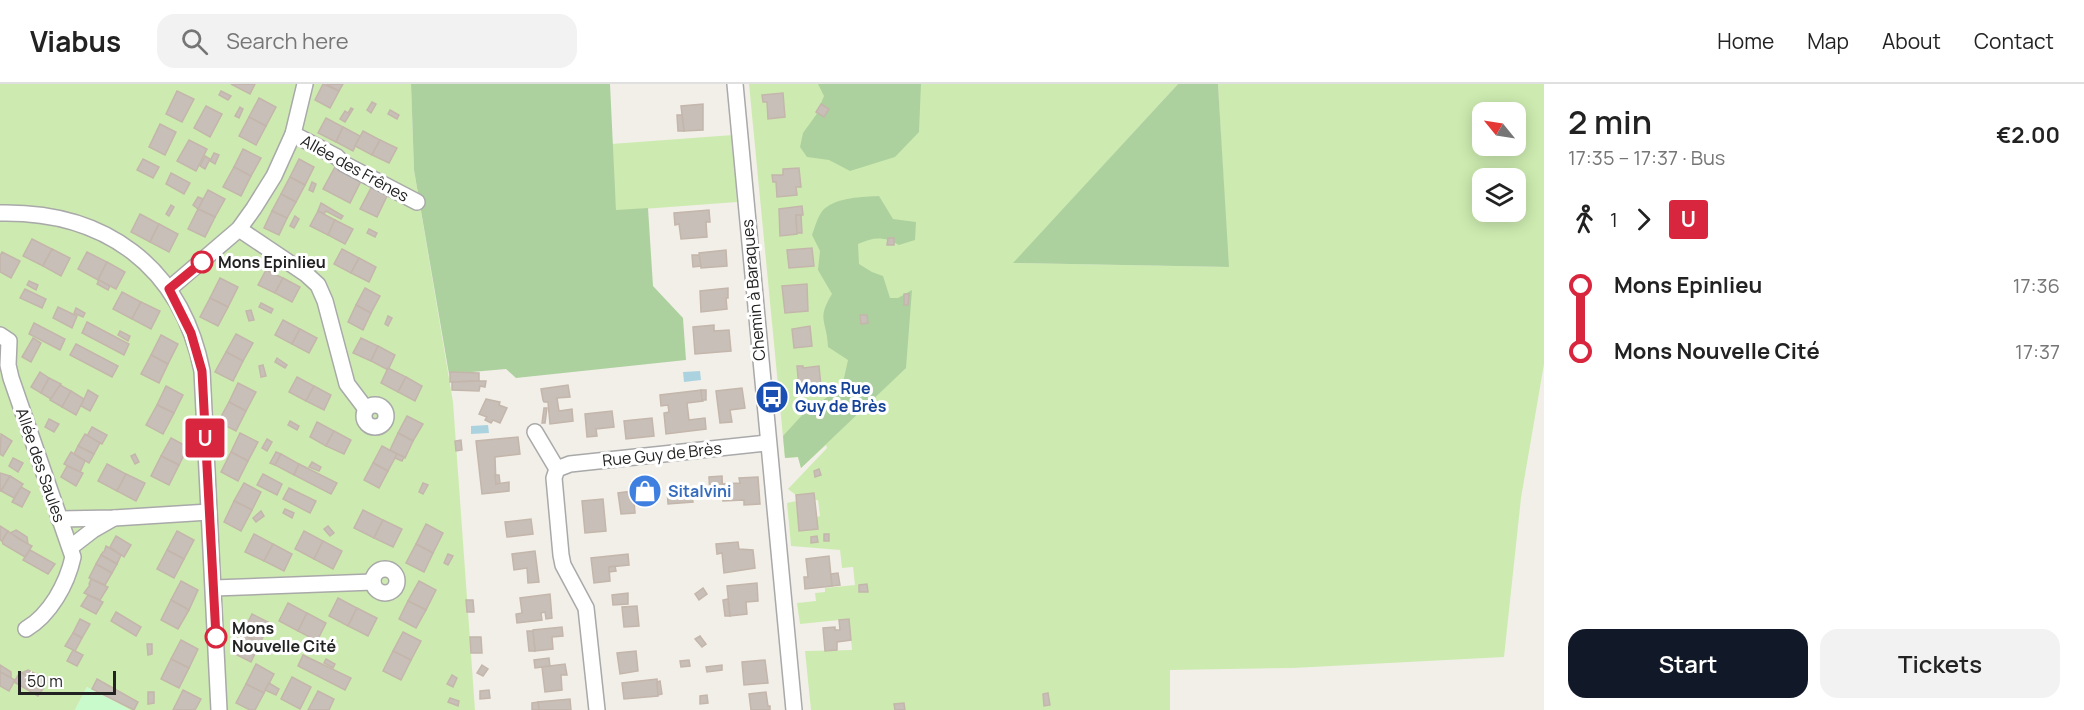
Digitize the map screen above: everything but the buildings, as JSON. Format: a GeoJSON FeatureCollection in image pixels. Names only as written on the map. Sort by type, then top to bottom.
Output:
{"type":"FeatureCollection","features":[{"type":"Feature","properties":{"kind":"street"},"geometry":{"type":"LineString","coordinates":[[169,289],[239,229],[254,208],[274,176],[293,134],[304,84]]}},
{"type":"Feature","properties":{"kind":"street","name":"Chemin à Baraques"},"geometry":{"type":"LineString","coordinates":[[735,84],[767,443],[794,710]]}},
{"type":"Feature","properties":{"kind":"street","name":"Allée des Frênes"},"geometry":{"type":"LineString","coordinates":[[293,134],[417,202]]}},
{"type":"Feature","properties":{"kind":"street"},"geometry":{"type":"LineString","coordinates":[[0,213],[26,212],[58,217],[97,230],[127,248],[169,289],[191,333],[202,371],[219,710]]}},
{"type":"Feature","properties":{"kind":"street"},"geometry":{"type":"LineString","coordinates":[[239,229],[306,274],[318,285],[326,301],[347,384],[366,409]]}},
{"type":"Feature","properties":{"kind":"street","name":"Allée des Saules"},"geometry":{"type":"LineString","coordinates":[[0,335],[9,341],[8,365],[11,378],[61,524]]}},
{"type":"Feature","properties":{"kind":"street"},"geometry":{"type":"LineString","coordinates":[[535,432],[557,469],[554,478],[561,555],[563,565],[585,608],[597,710]]}},
{"type":"Feature","properties":{"kind":"street","name":"Rue Guy de Brès"},"geometry":{"type":"LineString","coordinates":[[557,469],[570,464],[767,443]]}},
{"type":"Feature","properties":{"kind":"street"},"geometry":{"type":"LineString","coordinates":[[26,629],[41,620],[71,568],[73,557],[71,547],[61,524],[208,512]]}},
{"type":"Feature","properties":{"kind":"street"},"geometry":{"type":"LineString","coordinates":[[71,547],[114,518]]}},
{"type":"Feature","properties":{"kind":"street"},"geometry":{"type":"LineString","coordinates":[[214,588],[373,582]]}},
{"type":"Feature","properties":{"kind":"green space"},"geometry":{"type":"Polygon","coordinates":[[[0,84],[411,84],[414,170],[453,402],[475,710],[130,710],[87,687],[75,710],[0,710],[0,84]]]}},
{"type":"Feature","properties":{"kind":"green space"},"geometry":{"type":"Polygon","coordinates":[[[411,84],[610,84],[616,210],[648,208],[653,286],[683,318],[686,360],[516,378],[506,369],[449,374],[414,170],[411,84]]]}},
{"type":"Feature","properties":{"kind":"green space"},"geometry":{"type":"Polygon","coordinates":[[[749,84],[1178,84],[1014,263],[1228,267],[1218,84],[1544,84],[1544,364],[1521,498],[1504,657],[1293,668],[1170,670],[1170,710],[811,710],[805,651],[852,650],[849,619],[800,624],[797,603],[816,601],[815,593],[825,592],[825,588],[855,585],[853,567],[842,568],[840,550],[791,546],[787,503],[796,501],[799,531],[818,529],[817,517],[820,516],[818,500],[815,500],[814,494],[796,495],[788,489],[827,448],[826,445],[801,468],[798,457],[785,458],[749,84]]]}},
{"type":"Feature","properties":{"kind":"green space"},"geometry":{"type":"Polygon","coordinates":[[[818,84],[921,84],[919,132],[895,157],[850,171],[829,160],[807,157],[800,147],[803,133],[816,115],[824,96],[818,84]]]}},
{"type":"Feature","properties":{"kind":"green space"},"geometry":{"type":"Polygon","coordinates":[[[1178,84],[1218,84],[1229,267],[1013,263],[1178,84]]]}},
{"type":"Feature","properties":{"kind":"green space"},"geometry":{"type":"Polygon","coordinates":[[[733,135],[737,202],[616,211],[611,144],[733,135]]]}},
{"type":"Feature","properties":{"kind":"green space"},"geometry":{"type":"Polygon","coordinates":[[[879,196],[893,219],[916,222],[915,240],[899,245],[879,238],[858,244],[859,264],[883,276],[890,298],[898,298],[912,290],[906,368],[801,468],[798,457],[785,458],[783,436],[804,413],[842,387],[848,360],[828,347],[823,315],[832,294],[818,270],[820,251],[812,235],[820,214],[830,205],[850,198],[879,196]]]}},
{"type":"Feature","properties":{"kind":"green space"},"geometry":{"type":"Polygon","coordinates":[[[87,687],[130,710],[75,710],[87,687]]]}},
{"type":"Feature","properties":{"kind":"water"},"geometry":{"type":"Polygon","coordinates":[[[700,371],[701,380],[684,382],[683,372],[700,371]]]}},
{"type":"Feature","properties":{"kind":"water"},"geometry":{"type":"Polygon","coordinates":[[[488,425],[489,433],[471,434],[471,426],[488,425]]]}},
{"type":"Feature","properties":{"kind":"bus line","name":"U"},"geometry":{"type":"LineString","coordinates":[[202,262],[169,289],[191,333],[202,371],[216,637]]}},
{"type":"Feature","properties":{"kind":"place","name":"Mons Epinlieu"},"geometry":{"type":"Point","coordinates":[202,262]}},
{"type":"Feature","properties":{"kind":"place","name":"Mons Rue Guy de Brès"},"geometry":{"type":"Point","coordinates":[772,397]}},
{"type":"Feature","properties":{"kind":"place","name":"Sitalvini"},"geometry":{"type":"Point","coordinates":[645,491]}},
{"type":"Feature","properties":{"kind":"place","name":"Mons Nouvelle Cité"},"geometry":{"type":"Point","coordinates":[216,637]}}]}
